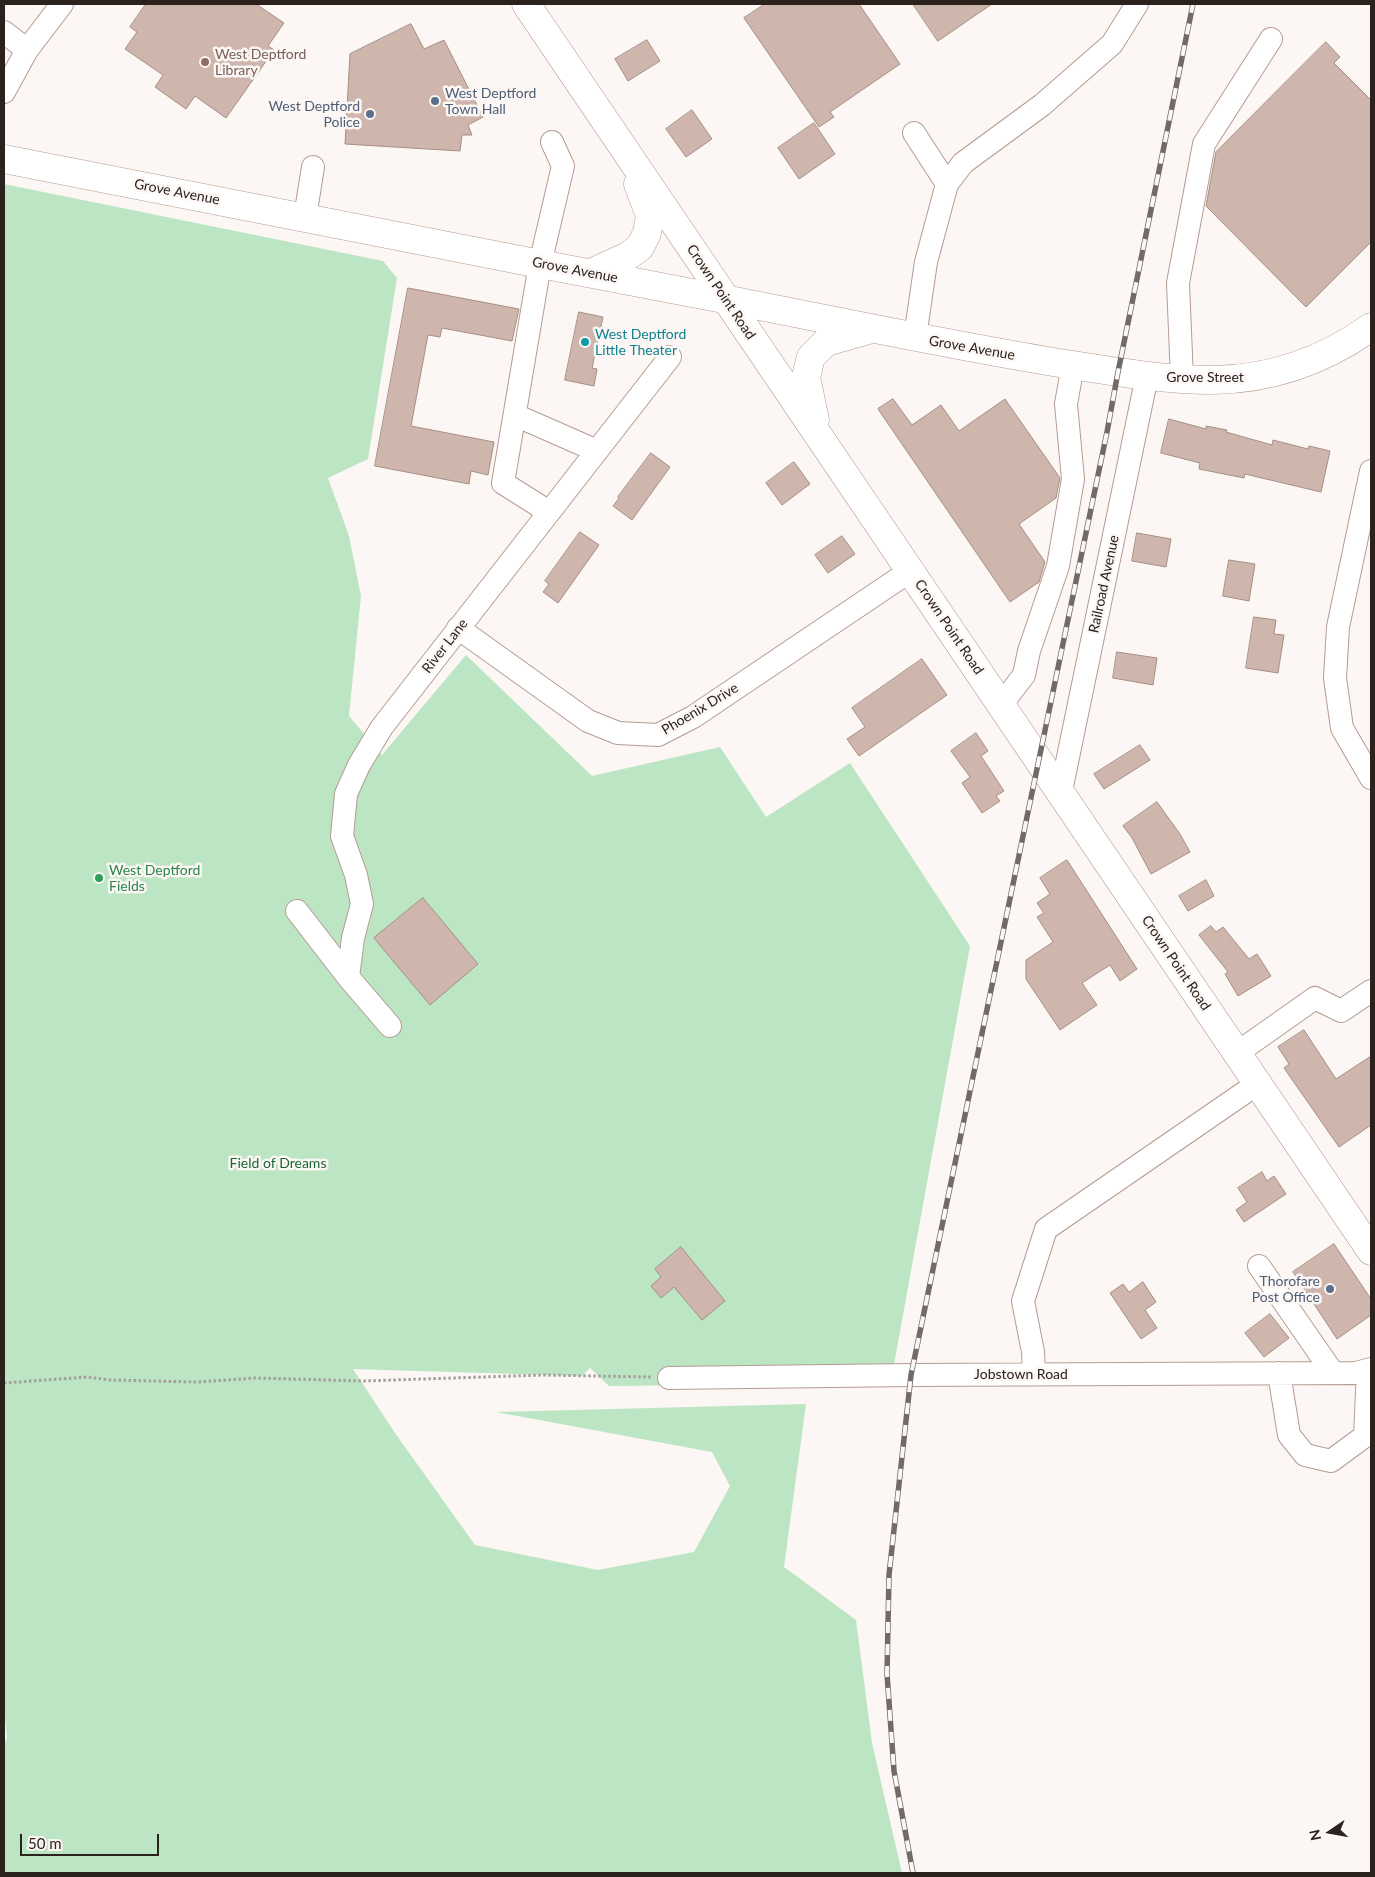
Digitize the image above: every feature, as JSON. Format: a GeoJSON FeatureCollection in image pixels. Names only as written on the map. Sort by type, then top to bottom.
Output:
{"type":"FeatureCollection","features":[{"type":"Feature","properties":{"kind":"main road","name":"Crown Point Road"},"geometry":{"type":"LineString","coordinates":[[526,4],[1371,1251]]}},
{"type":"Feature","properties":{"kind":"main road"},"geometry":{"type":"LineString","coordinates":[[591,273],[628,256],[640,247],[647,234],[650,216],[626,150]]}},
{"type":"Feature","properties":{"kind":"main road","name":"Grove Avenue"},"geometry":{"type":"LineString","coordinates":[[4,159],[915,337],[1147,376]]}},
{"type":"Feature","properties":{"kind":"main road","name":"Grove Street"},"geometry":{"type":"LineString","coordinates":[[1147,376],[1216,380],[1249,377],[1283,370],[1322,357],[1353,340],[1371,327]]}},
{"type":"Feature","properties":{"kind":"main road"},"geometry":{"type":"LineString","coordinates":[[818,434],[806,377],[812,357],[826,342],[873,329]]}},
{"type":"Feature","properties":{"kind":"street"},"geometry":{"type":"LineString","coordinates":[[4,92],[27,50],[62,4]]}},
{"type":"Feature","properties":{"kind":"street"},"geometry":{"type":"LineString","coordinates":[[915,337],[926,262],[947,184],[963,163],[1042,105],[1112,44],[1137,4]]}},
{"type":"Feature","properties":{"kind":"street"},"geometry":{"type":"LineString","coordinates":[[4,32],[27,50]]}},
{"type":"Feature","properties":{"kind":"street"},"geometry":{"type":"LineString","coordinates":[[1182,378],[1178,283],[1204,144],[1271,39]]}},
{"type":"Feature","properties":{"kind":"street"},"geometry":{"type":"LineString","coordinates":[[914,133],[947,184]]}},
{"type":"Feature","properties":{"kind":"street"},"geometry":{"type":"LineString","coordinates":[[548,512],[503,483],[540,264],[563,166],[552,142]]}},
{"type":"Feature","properties":{"kind":"street"},"geometry":{"type":"LineString","coordinates":[[305,217],[313,167]]}},
{"type":"Feature","properties":{"kind":"street","name":"River Lane"},"geometry":{"type":"LineString","coordinates":[[348,977],[353,938],[362,904],[356,875],[342,836],[346,794],[359,765],[382,727],[670,358]]}},
{"type":"Feature","properties":{"kind":"street"},"geometry":{"type":"LineString","coordinates":[[1001,705],[1024,675],[1029,651],[1058,566],[1073,479],[1066,404],[1073,365]]}},
{"type":"Feature","properties":{"kind":"street","name":"Railroad Avenue"},"geometry":{"type":"LineString","coordinates":[[1061,791],[1147,376]]}},
{"type":"Feature","properties":{"kind":"street"},"geometry":{"type":"LineString","coordinates":[[515,415],[597,451]]}},
{"type":"Feature","properties":{"kind":"street"},"geometry":{"type":"LineString","coordinates":[[1370,482],[1338,627],[1335,678],[1342,728],[1371,778]]}},
{"type":"Feature","properties":{"kind":"street","name":"Phoenix Drive"},"geometry":{"type":"LineString","coordinates":[[458,628],[588,721],[618,733],[658,735],[693,717],[910,571]]}},
{"type":"Feature","properties":{"kind":"street"},"geometry":{"type":"LineString","coordinates":[[297,911],[348,977],[390,1026]]}},
{"type":"Feature","properties":{"kind":"street"},"geometry":{"type":"LineString","coordinates":[[1237,1053],[1315,998],[1341,1011],[1371,991]]}},
{"type":"Feature","properties":{"kind":"street"},"geometry":{"type":"LineString","coordinates":[[1034,1374],[1033,1352],[1023,1301],[1046,1229],[1228,1102],[1257,1084]]}},
{"type":"Feature","properties":{"kind":"street"},"geometry":{"type":"LineString","coordinates":[[1259,1266],[1333,1373]]}},
{"type":"Feature","properties":{"kind":"street"},"geometry":{"type":"LineString","coordinates":[[1278,1373],[1289,1435],[1304,1456],[1331,1461],[1365,1436],[1369,1369]]}},
{"type":"Feature","properties":{"kind":"street","name":"Jobstown Road"},"geometry":{"type":"LineString","coordinates":[[669,1378],[1356,1373],[1369,1369]]}},
{"type":"Feature","properties":{"kind":"path"},"geometry":{"type":"LineString","coordinates":[[4,1383],[87,1377],[110,1380],[198,1382],[255,1378],[363,1381],[543,1375],[669,1378]]}},
{"type":"Feature","properties":{"kind":"green space","name":"Field of Dreams"},"geometry":{"type":"Polygon","coordinates":[[[4,184],[383,261],[397,278],[368,459],[328,478],[349,536],[361,596],[349,716],[382,755],[466,655],[592,776],[720,747],[766,817],[850,763],[970,946],[891,1381],[819,1384],[609,1386],[590,1368],[582,1376],[353,1369],[395,1433],[475,1545],[598,1570],[694,1552],[730,1486],[712,1452],[496,1412],[806,1404],[784,1567],[856,1620],[872,1743],[902,1873],[4,1873],[4,1743],[7,1739],[4,1705],[4,184]]]}},
{"type":"Feature","properties":{"kind":"building","name":"West Deptford Library"},"geometry":{"type":"Polygon","coordinates":[[[146,4],[256,4],[284,23],[268,46],[274,50],[226,118],[195,96],[186,109],[155,87],[163,75],[125,49],[137,32],[130,27],[146,4]]]}},
{"type":"Feature","properties":{"kind":"building"},"geometry":{"type":"Polygon","coordinates":[[[765,4],[859,4],[900,64],[830,112],[834,117],[819,127],[744,18],[765,4]]]}},
{"type":"Feature","properties":{"kind":"building"},"geometry":{"type":"Polygon","coordinates":[[[913,4],[992,4],[938,41],[913,4]]]}},
{"type":"Feature","properties":{"kind":"building"},"geometry":{"type":"Polygon","coordinates":[[[411,24],[424,49],[444,40],[483,117],[468,125],[472,135],[462,135],[460,151],[345,144],[350,54],[411,24]]]}},
{"type":"Feature","properties":{"kind":"building"},"geometry":{"type":"Polygon","coordinates":[[[647,40],[660,61],[628,81],[615,59],[647,40]]]}},
{"type":"Feature","properties":{"kind":"building"},"geometry":{"type":"Polygon","coordinates":[[[1326,42],[1340,57],[1334,63],[1371,100],[1371,242],[1306,307],[1206,206],[1216,152],[1326,42]]]}},
{"type":"Feature","properties":{"kind":"building"},"geometry":{"type":"Polygon","coordinates":[[[692,110],[712,139],[686,157],[666,129],[692,110]]]}},
{"type":"Feature","properties":{"kind":"building"},"geometry":{"type":"Polygon","coordinates":[[[814,123],[835,154],[799,179],[778,148],[814,123]]]}},
{"type":"Feature","properties":{"kind":"building"},"geometry":{"type":"Polygon","coordinates":[[[408,288],[519,309],[512,341],[442,328],[440,337],[428,335],[411,426],[494,442],[488,475],[471,471],[469,484],[375,466],[408,288]]]}},
{"type":"Feature","properties":{"kind":"building","name":"West Deptford Little Theater"},"geometry":{"type":"Polygon","coordinates":[[[579,312],[603,317],[592,368],[597,369],[594,386],[565,380],[579,312]]]}},
{"type":"Feature","properties":{"kind":"building"},"geometry":{"type":"Polygon","coordinates":[[[893,399],[912,425],[941,405],[959,431],[1005,399],[1060,478],[1056,498],[1019,524],[1045,562],[1039,582],[1010,602],[878,409],[893,399]]]}},
{"type":"Feature","properties":{"kind":"building"},"geometry":{"type":"Polygon","coordinates":[[[1169,419],[1206,429],[1206,426],[1227,430],[1226,432],[1272,445],[1273,440],[1308,449],[1309,446],[1330,451],[1321,492],[1245,474],[1244,478],[1199,469],[1200,463],[1161,453],[1169,419]]]}},
{"type":"Feature","properties":{"kind":"building"},"geometry":{"type":"Polygon","coordinates":[[[651,453],[670,467],[632,520],[613,506],[651,453]]]}},
{"type":"Feature","properties":{"kind":"building"},"geometry":{"type":"Polygon","coordinates":[[[794,462],[810,484],[782,505],[766,483],[794,462]]]}},
{"type":"Feature","properties":{"kind":"building"},"geometry":{"type":"Polygon","coordinates":[[[580,532],[599,545],[558,603],[543,592],[549,584],[545,581],[580,532]]]}},
{"type":"Feature","properties":{"kind":"building"},"geometry":{"type":"Polygon","coordinates":[[[1137,533],[1171,539],[1166,567],[1132,561],[1137,533]]]}},
{"type":"Feature","properties":{"kind":"building"},"geometry":{"type":"Polygon","coordinates":[[[842,536],[855,554],[828,573],[815,555],[842,536]]]}},
{"type":"Feature","properties":{"kind":"building"},"geometry":{"type":"Polygon","coordinates":[[[1229,560],[1255,564],[1249,601],[1223,596],[1229,560]]]}},
{"type":"Feature","properties":{"kind":"building"},"geometry":{"type":"Polygon","coordinates":[[[1254,617],[1276,620],[1274,634],[1284,635],[1278,673],[1246,668],[1254,617]]]}},
{"type":"Feature","properties":{"kind":"building"},"geometry":{"type":"Polygon","coordinates":[[[1117,652],[1157,658],[1153,685],[1113,678],[1117,652]]]}},
{"type":"Feature","properties":{"kind":"building"},"geometry":{"type":"Polygon","coordinates":[[[922,659],[947,695],[859,756],[847,739],[865,727],[852,708],[922,659]]]}},
{"type":"Feature","properties":{"kind":"building"},"geometry":{"type":"Polygon","coordinates":[[[976,733],[988,751],[981,756],[1004,791],[996,796],[1000,801],[982,813],[962,783],[970,777],[951,751],[976,733]]]}},
{"type":"Feature","properties":{"kind":"building"},"geometry":{"type":"Polygon","coordinates":[[[1140,745],[1150,760],[1104,789],[1094,774],[1140,745]]]}},
{"type":"Feature","properties":{"kind":"building"},"geometry":{"type":"Polygon","coordinates":[[[1157,802],[1180,834],[1190,852],[1151,874],[1132,838],[1123,826],[1157,802]]]}},
{"type":"Feature","properties":{"kind":"building"},"geometry":{"type":"Polygon","coordinates":[[[1067,860],[1137,969],[1120,981],[1110,965],[1082,983],[1097,1005],[1060,1030],[1026,979],[1026,960],[1053,942],[1037,917],[1044,913],[1037,903],[1050,894],[1040,878],[1067,860]]]}},
{"type":"Feature","properties":{"kind":"building"},"geometry":{"type":"Polygon","coordinates":[[[1206,880],[1214,896],[1188,911],[1179,896],[1206,880]]]}},
{"type":"Feature","properties":{"kind":"building"},"geometry":{"type":"Polygon","coordinates":[[[423,898],[478,964],[430,1005],[374,938],[423,898]]]}},
{"type":"Feature","properties":{"kind":"building"},"geometry":{"type":"Polygon","coordinates":[[[1211,926],[1216,932],[1223,927],[1249,959],[1257,954],[1271,976],[1238,996],[1225,974],[1228,972],[1199,935],[1211,926]]]}},
{"type":"Feature","properties":{"kind":"building"},"geometry":{"type":"Polygon","coordinates":[[[1304,1030],[1336,1079],[1371,1056],[1371,1125],[1339,1147],[1284,1068],[1289,1064],[1278,1047],[1304,1030]]]}},
{"type":"Feature","properties":{"kind":"building"},"geometry":{"type":"Polygon","coordinates":[[[1262,1172],[1267,1181],[1274,1176],[1286,1194],[1244,1222],[1236,1210],[1247,1202],[1238,1188],[1262,1172]]]}},
{"type":"Feature","properties":{"kind":"building","name":"Thorofare Post Office"},"geometry":{"type":"Polygon","coordinates":[[[1334,1244],[1371,1299],[1371,1315],[1337,1339],[1293,1272],[1334,1244]]]}},
{"type":"Feature","properties":{"kind":"building"},"geometry":{"type":"Polygon","coordinates":[[[681,1247],[725,1301],[702,1320],[674,1287],[661,1298],[651,1286],[661,1277],[655,1269],[681,1247]]]}},
{"type":"Feature","properties":{"kind":"building"},"geometry":{"type":"Polygon","coordinates":[[[1143,1282],[1156,1302],[1145,1310],[1157,1328],[1141,1339],[1110,1293],[1123,1284],[1129,1292],[1143,1282]]]}},
{"type":"Feature","properties":{"kind":"building"},"geometry":{"type":"Polygon","coordinates":[[[1270,1314],[1289,1338],[1264,1357],[1245,1333],[1270,1314]]]}},
{"type":"Feature","properties":{"kind":"railway"},"geometry":{"type":"LineString","coordinates":[[913,1873],[894,1771],[887,1674],[889,1575],[911,1375],[1107,432],[1193,4]]}},
{"type":"Feature","properties":{"kind":"place","name":"West Deptford Library"},"geometry":{"type":"Point","coordinates":[205,62]}},
{"type":"Feature","properties":{"kind":"place","name":"West Deptford Town Hall"},"geometry":{"type":"Point","coordinates":[435,101]}},
{"type":"Feature","properties":{"kind":"place","name":"West Deptford Police"},"geometry":{"type":"Point","coordinates":[370,114]}},
{"type":"Feature","properties":{"kind":"place","name":"West Deptford Little Theater"},"geometry":{"type":"Point","coordinates":[585,342]}},
{"type":"Feature","properties":{"kind":"place","name":"West Deptford Fields"},"geometry":{"type":"Point","coordinates":[99,878]}},
{"type":"Feature","properties":{"kind":"place","name":"Thorofare Post Office"},"geometry":{"type":"Point","coordinates":[1330,1289]}}]}
